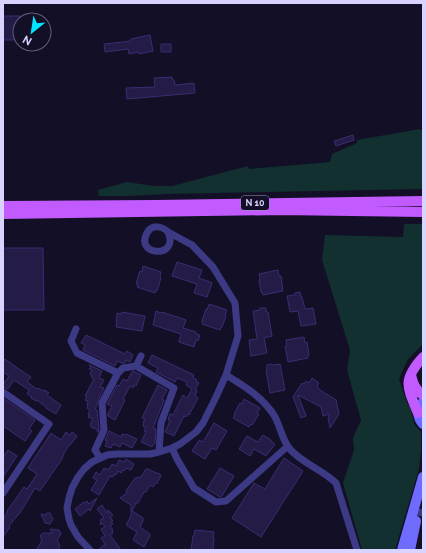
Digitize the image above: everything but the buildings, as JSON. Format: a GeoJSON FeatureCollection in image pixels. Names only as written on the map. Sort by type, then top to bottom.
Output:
{"type":"FeatureCollection","features":[{"type":"Feature","properties":{"kind":"main road","name":"N 10"},"geometry":{"type":"LineString","coordinates":[[3,214],[48,214],[89,209],[157,205],[423,201]]}},
{"type":"Feature","properties":{"kind":"main road","name":"N 10"},"geometry":{"type":"LineString","coordinates":[[3,206],[89,209],[423,212]]}},
{"type":"Feature","properties":{"kind":"main road"},"geometry":{"type":"LineString","coordinates":[[3,218],[18,218],[48,214]]}},
{"type":"Feature","properties":{"kind":"main road"},"geometry":{"type":"LineString","coordinates":[[418,413],[408,388],[409,378],[414,367],[423,357]]}},
{"type":"Feature","properties":{"kind":"main road"},"geometry":{"type":"LineString","coordinates":[[411,375],[415,386],[423,395]]}},
{"type":"Feature","properties":{"kind":"street"},"geometry":{"type":"LineString","coordinates":[[90,550],[78,537],[68,519],[68,498],[78,477],[92,462],[107,455],[137,455],[159,452],[172,448],[196,432],[203,423],[226,375],[238,336],[235,303],[213,267],[192,245],[168,232]]}},
{"type":"Feature","properties":{"kind":"street"},"geometry":{"type":"LineString","coordinates":[[76,329],[71,341],[77,353],[118,373]]}},
{"type":"Feature","properties":{"kind":"street"},"geometry":{"type":"LineString","coordinates":[[136,366],[141,356]]}},
{"type":"Feature","properties":{"kind":"street"},"geometry":{"type":"LineString","coordinates":[[100,458],[95,450],[104,430],[102,402],[118,373],[123,368],[136,366],[174,388],[161,423],[159,452]]}},
{"type":"Feature","properties":{"kind":"street"},"geometry":{"type":"LineString","coordinates":[[226,375],[241,384],[268,407],[274,416],[288,446],[307,464],[336,483],[357,550]]}},
{"type":"Feature","properties":{"kind":"street"},"geometry":{"type":"LineString","coordinates":[[3,392],[48,424],[3,493]]}},
{"type":"Feature","properties":{"kind":"street"},"geometry":{"type":"LineString","coordinates":[[423,402],[418,413],[423,424]]}},
{"type":"Feature","properties":{"kind":"street"},"geometry":{"type":"LineString","coordinates":[[172,448],[194,488],[216,502],[226,501],[288,446]]}},
{"type":"Feature","properties":{"kind":"street"},"geometry":{"type":"LineString","coordinates":[[402,547],[423,477]]}},
{"type":"Feature","properties":{"kind":"street"},"geometry":{"type":"LineString","coordinates":[[410,550],[423,494]]}},
{"type":"Feature","properties":{"kind":"green space"},"geometry":{"type":"Polygon","coordinates":[[[420,129],[423,131],[423,189],[99,196],[98,190],[127,182],[154,186],[172,186],[248,166],[249,169],[330,162],[332,154],[357,143],[357,140],[420,129]]]}},
{"type":"Feature","properties":{"kind":"green space"},"geometry":{"type":"Polygon","coordinates":[[[404,224],[423,224],[423,344],[408,359],[399,379],[407,403],[411,408],[414,424],[421,432],[419,469],[395,550],[362,550],[343,483],[354,450],[353,438],[361,420],[347,370],[350,350],[322,260],[325,235],[403,237],[404,224]]]}}]}
